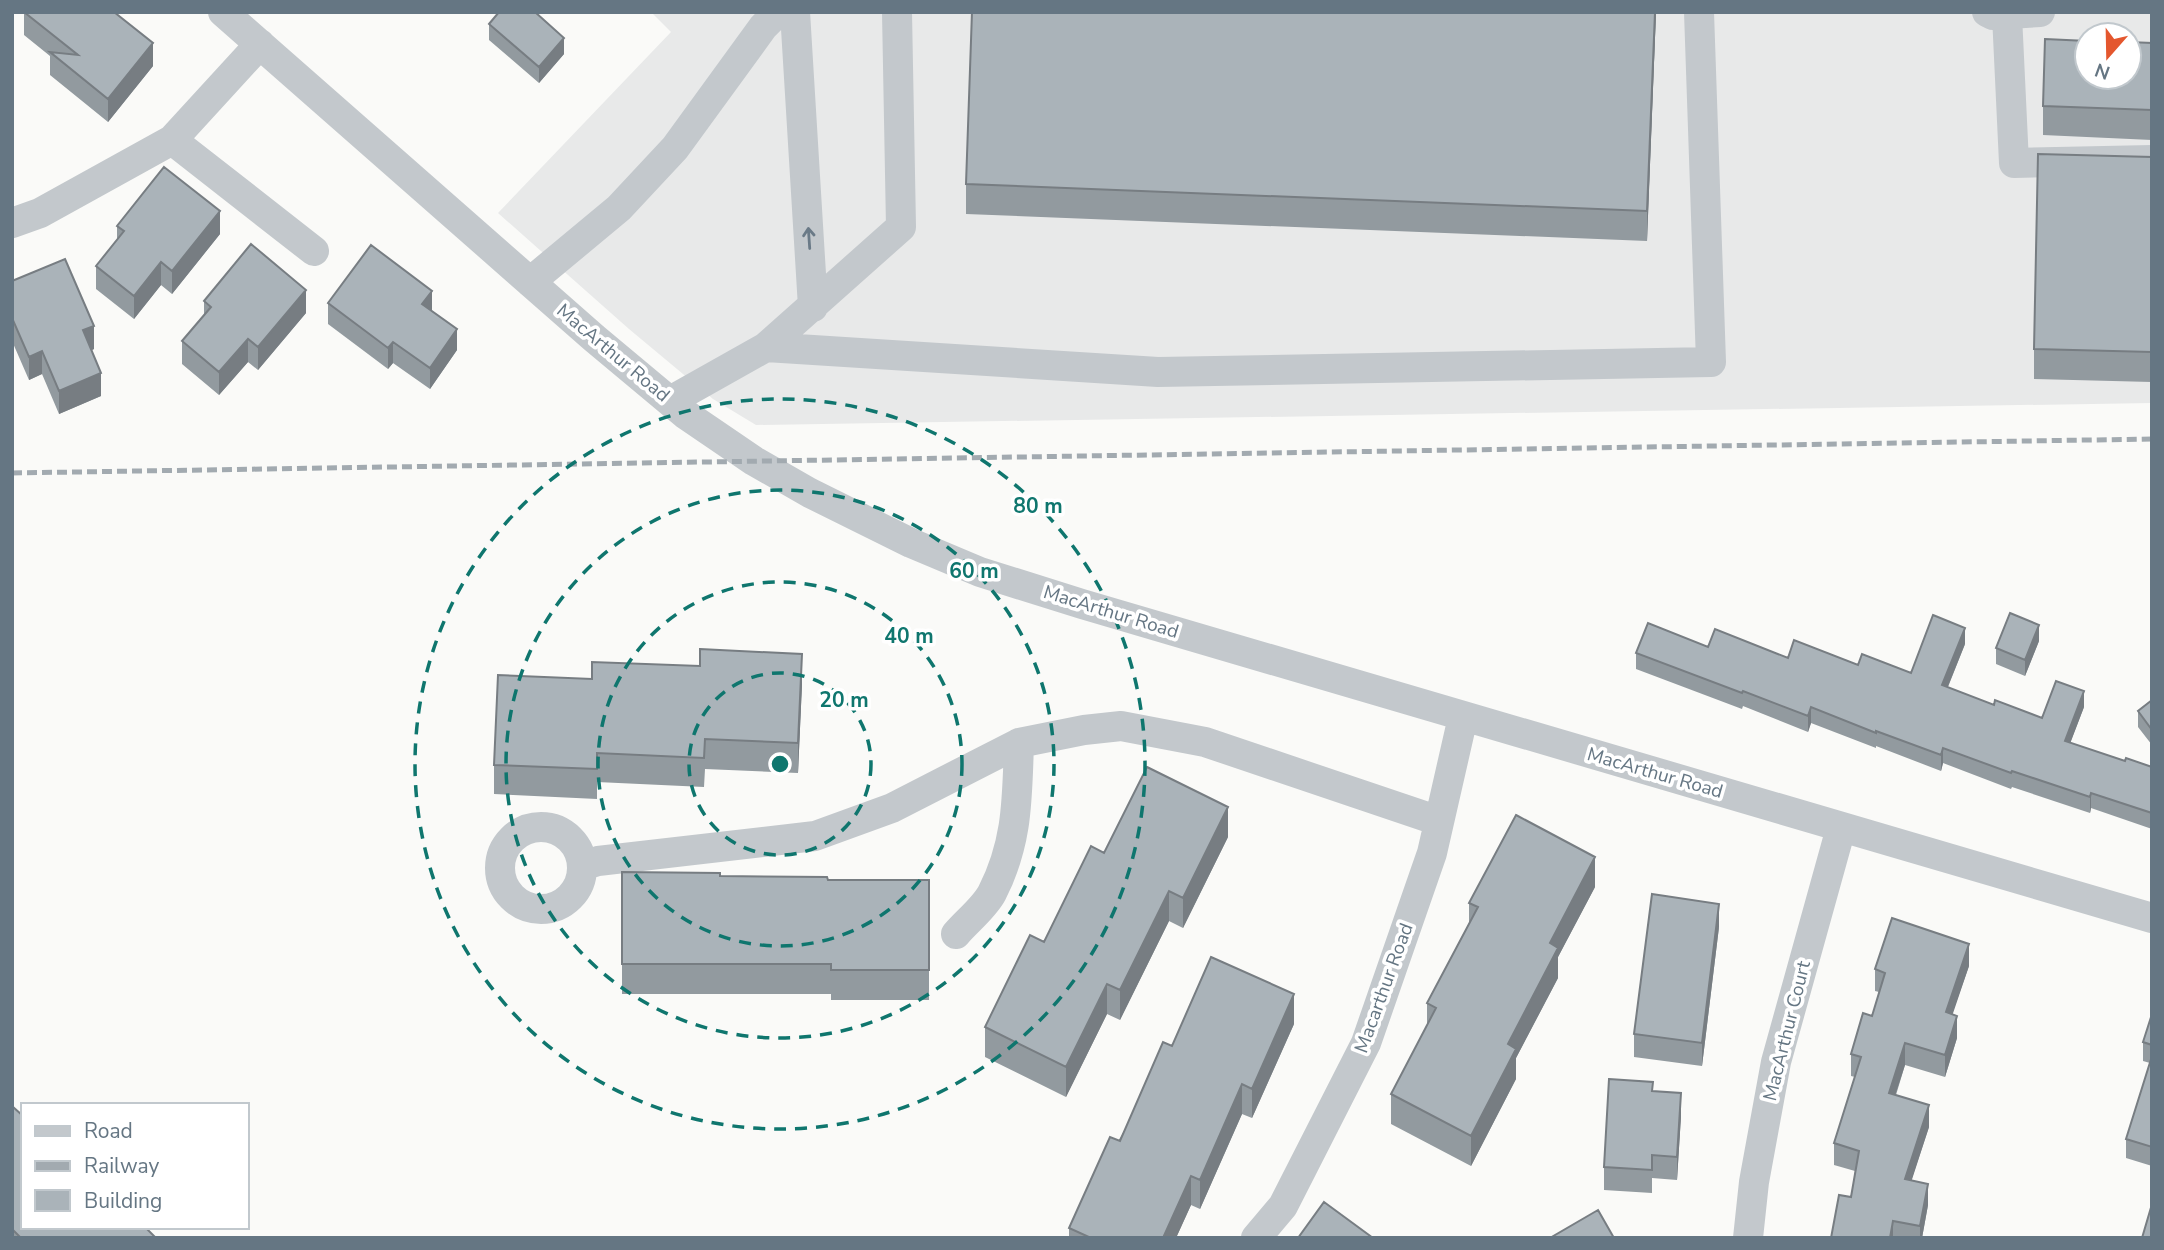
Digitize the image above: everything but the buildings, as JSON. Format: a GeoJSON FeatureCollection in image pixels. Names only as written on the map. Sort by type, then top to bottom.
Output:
{"type":"FeatureCollection","features":[{"type":"Feature","properties":{"kind":"street"},"geometry":{"type":"LineString","coordinates":[[530,282],[619,208],[675,148],[763,27],[778,12]]}},
{"type":"Feature","properties":{"kind":"street"},"geometry":{"type":"LineString","coordinates":[[795,12],[813,307]]}},
{"type":"Feature","properties":{"kind":"street"},"geometry":{"type":"LineString","coordinates":[[670,401],[766,347],[901,227],[897,12]]}},
{"type":"Feature","properties":{"kind":"street"},"geometry":{"type":"LineString","coordinates":[[766,347],[1158,372],[1711,362],[1699,12]]}},
{"type":"Feature","properties":{"kind":"street"},"geometry":{"type":"LineString","coordinates":[[2040,12],[1997,13],[2014,163],[2152,160]]}},
{"type":"Feature","properties":{"kind":"street"},"geometry":{"type":"LineString","coordinates":[[12,223],[40,213],[172,140],[247,25]]}},
{"type":"Feature","properties":{"kind":"street","name":"MacArthur Road"},"geometry":{"type":"LineString","coordinates":[[247,25],[530,282],[670,401],[754,461],[810,493],[911,543],[980,572],[1463,717],[2152,918]]}},
{"type":"Feature","properties":{"kind":"street"},"geometry":{"type":"LineString","coordinates":[[172,140],[314,251]]}},
{"type":"Feature","properties":{"kind":"street","name":"Macarthur Road"},"geometry":{"type":"LineString","coordinates":[[1256,1238],[1283,1206],[1366,1043],[1432,853],[1463,717]]}},
{"type":"Feature","properties":{"kind":"street"},"geometry":{"type":"LineString","coordinates":[[582,866],[598,861],[815,836],[892,808],[1018,743],[1121,726],[1205,742],[1439,821]]}},
{"type":"Feature","properties":{"kind":"street"},"geometry":{"type":"LineString","coordinates":[[956,934],[991,895],[1013,839],[1018,743]]}},
{"type":"Feature","properties":{"kind":"street","name":"MacArthur Court"},"geometry":{"type":"LineString","coordinates":[[1748,1238],[1754,1182],[1776,1062],[1842,828]]}},
{"type":"Feature","properties":{"kind":"shaded area"},"geometry":{"type":"Polygon","coordinates":[[[651,12],[2152,12],[2152,403],[756,425],[713,399],[498,213],[671,32],[651,12]]]}},
{"type":"Feature","properties":{"kind":"railway"},"geometry":{"type":"LineString","coordinates":[[12,473],[2152,439]]}}]}
